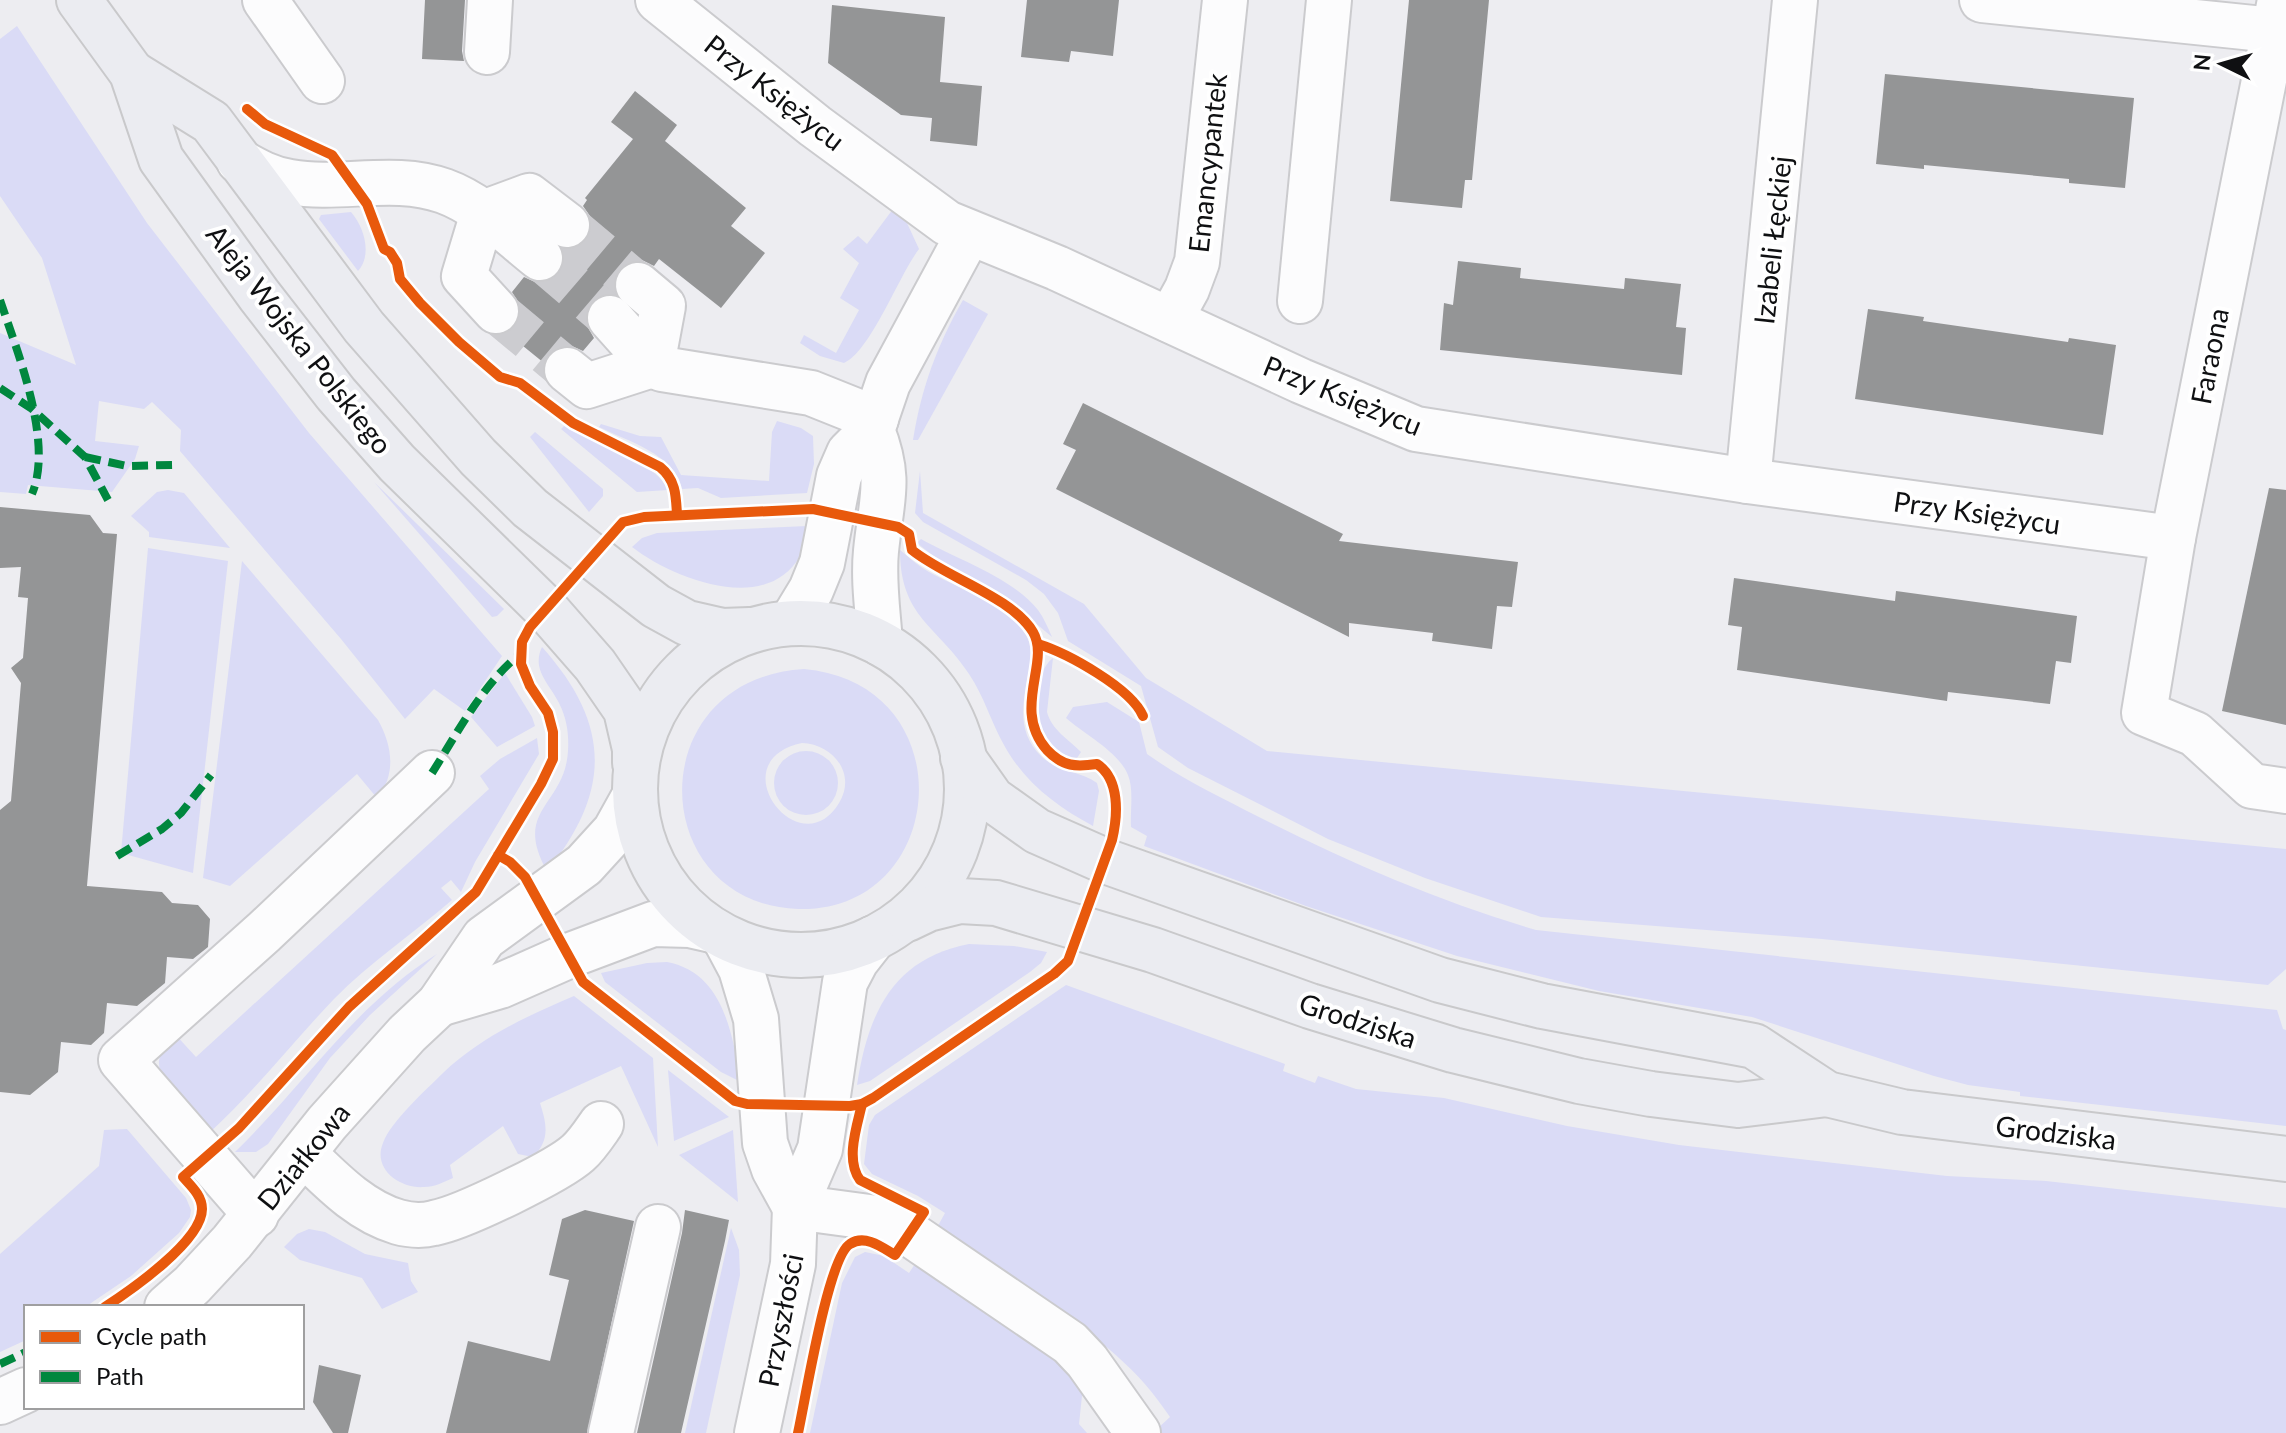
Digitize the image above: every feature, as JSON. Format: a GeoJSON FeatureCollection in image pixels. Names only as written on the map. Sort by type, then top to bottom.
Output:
{"type":"FeatureCollection","features":[{"type":"Feature","properties":{"kind":"main road","name":"Aleja Wojska Polskiego"},"geometry":{"type":"LineString","coordinates":[[79,0],[132,73],[161,159],[259,295],[336,394],[397,463],[546,609],[612,687],[626,710],[631,727],[635,749],[637,816],[645,846],[658,874],[676,898],[718,933]]}},
{"type":"Feature","properties":{"kind":"main road","name":"Aleja Wojska Polskiego"},"geometry":{"type":"LineString","coordinates":[[132,73],[211,122],[364,327],[460,438],[530,508],[656,606],[687,623],[722,631],[822,624],[880,643],[906,661],[927,682],[945,708],[958,736],[963,758]]}},
{"type":"Feature","properties":{"kind":"main road"},"geometry":{"type":"LineString","coordinates":[[635,783],[647,724],[681,674],[705,653],[731,638],[776,626]]}},
{"type":"Feature","properties":{"kind":"main road"},"geometry":{"type":"LineString","coordinates":[[887,930],[923,902],[942,877],[955,850],[965,815],[968,789],[963,758]]}},
{"type":"Feature","properties":{"kind":"main road","name":"Grodziska"},"geometry":{"type":"LineString","coordinates":[[963,758],[982,788],[1014,816],[1037,831],[1105,861],[1440,980],[1542,1006],[1754,1046],[1827,1094]]}},
{"type":"Feature","properties":{"kind":"main road","name":"Grodziska"},"geometry":{"type":"LineString","coordinates":[[718,933],[753,948],[783,954],[814,955],[845,949],[928,909],[960,901],[996,903],[1153,950],[1310,1006],[1439,1046],[1579,1081],[1738,1105],[1827,1094],[1929,1117],[2286,1159]]}},
{"type":"Feature","properties":{"kind":"street"},"geometry":{"type":"LineString","coordinates":[[265,0],[322,81]]}},
{"type":"Feature","properties":{"kind":"street"},"geometry":{"type":"LineString","coordinates":[[487,52],[490,0]]}},
{"type":"Feature","properties":{"kind":"street","name":"Przy Księżycu"},"geometry":{"type":"LineString","coordinates":[[658,0],[815,126],[947,223],[1057,268],[1301,381],[1416,429],[1748,481],[2173,538]]}},
{"type":"Feature","properties":{"kind":"street","name":"Emancypantek"},"geometry":{"type":"LineString","coordinates":[[1170,320],[1197,262],[1225,0]]}},
{"type":"Feature","properties":{"kind":"street"},"geometry":{"type":"LineString","coordinates":[[1300,301],[1329,0]]}},
{"type":"Feature","properties":{"kind":"street","name":"Izabeli Łęckiej"},"geometry":{"type":"LineString","coordinates":[[1748,481],[1795,0]]}},
{"type":"Feature","properties":{"kind":"street"},"geometry":{"type":"LineString","coordinates":[[1982,0],[2276,15]]}},
{"type":"Feature","properties":{"kind":"street","name":"Faraona"},"geometry":{"type":"LineString","coordinates":[[2276,15],[2173,538],[2144,713],[2195,734],[2209,744],[2246,783],[2286,791]]}},
{"type":"Feature","properties":{"kind":"street"},"geometry":{"type":"LineString","coordinates":[[239,161],[269,177],[294,183],[402,183],[427,186],[454,195],[483,213],[540,258]]}},
{"type":"Feature","properties":{"kind":"street"},"geometry":{"type":"LineString","coordinates":[[483,213],[529,196],[567,225]]}},
{"type":"Feature","properties":{"kind":"street"},"geometry":{"type":"LineString","coordinates":[[483,213],[464,276],[496,311]]}},
{"type":"Feature","properties":{"kind":"street"},"geometry":{"type":"LineString","coordinates":[[776,626],[811,590],[822,563],[839,476],[849,453],[874,424],[888,383],[969,233]]}},
{"type":"Feature","properties":{"kind":"street"},"geometry":{"type":"LineString","coordinates":[[638,285],[663,306],[652,365]]}},
{"type":"Feature","properties":{"kind":"street"},"geometry":{"type":"LineString","coordinates":[[610,318],[652,365],[670,372],[811,393],[874,424],[883,456],[885,484],[876,553],[880,643]]}},
{"type":"Feature","properties":{"kind":"street"},"geometry":{"type":"LineString","coordinates":[[567,370],[587,386],[652,365]]}},
{"type":"Feature","properties":{"kind":"street"},"geometry":{"type":"LineString","coordinates":[[256,1215],[121,1060],[264,932],[432,773]]}},
{"type":"Feature","properties":{"kind":"street","name":"Działkowa"},"geometry":{"type":"LineString","coordinates":[[169,1305],[192,1285],[256,1215],[407,1034],[439,1004],[484,938],[584,865],[615,831],[628,811],[635,783]]}},
{"type":"Feature","properties":{"kind":"street","name":"Działkowa"},"geometry":{"type":"LineString","coordinates":[[439,1004],[500,986],[653,924],[690,925],[718,933]]}},
{"type":"Feature","properties":{"kind":"street","name":"Przyszłości"},"geometry":{"type":"LineString","coordinates":[[757,1433],[793,1264],[795,1207],[820,1149],[845,982],[856,961],[887,930]]}},
{"type":"Feature","properties":{"kind":"street"},"geometry":{"type":"LineString","coordinates":[[718,933],[741,969],[756,1019],[765,1143],[774,1169],[795,1207],[884,1219],[910,1234],[1070,1343],[1087,1361],[1138,1433]]}},
{"type":"Feature","properties":{"kind":"street"},"geometry":{"type":"LineString","coordinates":[[304,1154],[339,1187],[369,1209],[408,1224],[432,1224],[485,1203],[564,1164],[579,1152],[601,1124]]}},
{"type":"Feature","properties":{"kind":"street"},"geometry":{"type":"LineString","coordinates":[[611,1433],[658,1227]]}},
{"type":"Feature","properties":{"kind":"street"},"geometry":{"type":"LineString","coordinates":[[0,1402],[24,1391]]}},
{"type":"Feature","properties":{"kind":"shaded area"},"geometry":{"type":"Polygon","coordinates":[[[17,26],[147,223],[309,433],[502,656],[465,711],[434,689],[405,719],[341,639],[180,451],[181,430],[152,402],[144,409],[99,401],[95,441],[139,446],[135,459],[112,492],[28,485],[26,494],[0,492],[0,333],[76,365],[42,258],[0,196],[0,39],[17,26]]]}},
{"type":"Feature","properties":{"kind":"shaded area"},"geometry":{"type":"Polygon","coordinates":[[[893,209],[907,223],[919,249],[874,329],[854,356],[844,363],[820,356],[800,343],[804,335],[836,353],[859,310],[840,298],[859,263],[843,249],[858,236],[867,244],[893,209]]]}},
{"type":"Feature","properties":{"kind":"shaded area"},"geometry":{"type":"Polygon","coordinates":[[[351,212],[360,226],[366,250],[358,271],[319,219],[321,215],[351,212]]]}},
{"type":"Feature","properties":{"kind":"shaded area"},"geometry":{"type":"Polygon","coordinates":[[[963,300],[988,314],[918,440],[913,440],[931,368],[963,300]]]}},
{"type":"Feature","properties":{"kind":"shaded area"},"geometry":{"type":"Polygon","coordinates":[[[777,421],[801,428],[813,436],[814,464],[807,493],[721,498],[698,488],[682,489],[678,477],[660,458],[599,427],[601,424],[640,436],[661,437],[681,475],[769,481],[772,432],[777,421]]]}},
{"type":"Feature","properties":{"kind":"shaded area"},"geometry":{"type":"Polygon","coordinates":[[[564,426],[638,461],[662,480],[668,490],[637,492],[561,429],[564,426]]]}},
{"type":"Feature","properties":{"kind":"shaded area"},"geometry":{"type":"Polygon","coordinates":[[[535,432],[603,489],[603,496],[589,512],[530,437],[535,432]]]}},
{"type":"Feature","properties":{"kind":"shaded area"},"geometry":{"type":"Polygon","coordinates":[[[920,471],[923,513],[1084,604],[1146,678],[1267,751],[2286,849],[2286,969],[2268,985],[1822,939],[1541,917],[1425,878],[1328,839],[1188,768],[1158,747],[1141,686],[1068,641],[1058,613],[1044,594],[1026,580],[923,522],[915,513],[920,471]]]}},
{"type":"Feature","properties":{"kind":"shaded area"},"geometry":{"type":"Polygon","coordinates":[[[374,482],[504,609],[497,616],[492,617],[374,482]]]}},
{"type":"Feature","properties":{"kind":"shaded area"},"geometry":{"type":"Polygon","coordinates":[[[168,490],[184,493],[230,548],[149,537],[149,532],[131,516],[157,492],[168,490]]]}},
{"type":"Feature","properties":{"kind":"shaded area"},"geometry":{"type":"Polygon","coordinates":[[[807,526],[802,553],[785,574],[765,584],[742,588],[718,586],[694,579],[670,570],[632,547],[642,538],[657,533],[807,526]]]}},
{"type":"Feature","properties":{"kind":"shaded area"},"geometry":{"type":"Polygon","coordinates":[[[921,539],[1014,588],[1038,610],[1052,637],[1008,600],[942,563],[917,543],[921,539]]]}},
{"type":"Feature","properties":{"kind":"shaded area"},"geometry":{"type":"Polygon","coordinates":[[[148,548],[228,561],[193,873],[121,853],[148,548]]]}},
{"type":"Feature","properties":{"kind":"shaded area"},"geometry":{"type":"Polygon","coordinates":[[[900,550],[929,572],[995,605],[1026,635],[1030,661],[1023,709],[1024,725],[1030,742],[1048,762],[1097,783],[1099,791],[1093,826],[1042,792],[1021,771],[999,736],[969,674],[914,606],[906,591],[900,550]]]}},
{"type":"Feature","properties":{"kind":"shaded area"},"geometry":{"type":"Polygon","coordinates":[[[242,561],[378,720],[387,739],[390,769],[377,798],[357,774],[230,886],[203,878],[242,561]]]}},
{"type":"Feature","properties":{"kind":"shaded area"},"geometry":{"type":"Polygon","coordinates":[[[542,647],[565,675],[581,703],[591,731],[595,758],[592,785],[583,813],[568,842],[547,871],[538,850],[535,834],[537,820],[565,769],[568,739],[562,709],[540,670],[542,647]]]}},
{"type":"Feature","properties":{"kind":"shaded area"},"geometry":{"type":"Polygon","coordinates":[[[1053,658],[1047,712],[1056,729],[1081,752],[1075,761],[1051,745],[1043,733],[1037,711],[1041,675],[1053,658]]]}},
{"type":"Feature","properties":{"kind":"shaded area"},"geometry":{"type":"Polygon","coordinates":[[[804,669],[857,684],[893,713],[914,753],[919,796],[909,839],[886,875],[848,900],[798,909],[748,898],[712,871],[690,834],[682,791],[690,748],[712,710],[750,682],[804,669]],[[802,743],[778,753],[767,769],[767,787],[774,804],[788,817],[805,824],[823,820],[839,803],[844,792],[845,782],[839,762],[813,745],[802,743]]]}},
{"type":"Feature","properties":{"kind":"shaded area"},"geometry":{"type":"Polygon","coordinates":[[[505,673],[535,726],[497,747],[471,717],[505,673]]]}},
{"type":"Feature","properties":{"kind":"shaded area"},"geometry":{"type":"Polygon","coordinates":[[[1107,702],[1139,722],[1147,754],[1202,787],[1293,834],[1395,880],[1536,930],[2277,1010],[2286,1030],[2286,1126],[2020,1096],[2020,1092],[1968,1085],[1752,1017],[1599,991],[1457,956],[1306,906],[1144,846],[1147,836],[1131,827],[1128,775],[1109,751],[1066,718],[1073,707],[1107,702]]]}},
{"type":"Feature","properties":{"kind":"shaded area"},"geometry":{"type":"Polygon","coordinates":[[[537,738],[539,754],[475,862],[461,892],[451,880],[441,888],[452,900],[348,986],[208,1134],[170,1089],[160,1070],[161,1054],[174,1033],[196,1057],[489,789],[480,776],[500,759],[537,738]]]}},
{"type":"Feature","properties":{"kind":"shaded area"},"geometry":{"type":"Polygon","coordinates":[[[806,751],[824,757],[832,765],[838,783],[832,801],[824,809],[806,815],[788,809],[780,801],[774,783],[780,765],[788,757],[806,751]]]}},
{"type":"Feature","properties":{"kind":"shaded area"},"geometry":{"type":"Polygon","coordinates":[[[969,944],[1014,946],[1047,952],[1041,963],[1030,972],[870,1081],[857,1085],[868,1035],[888,994],[903,976],[921,962],[943,951],[969,944]]]}},
{"type":"Feature","properties":{"kind":"shaded area"},"geometry":{"type":"Polygon","coordinates":[[[437,954],[370,1015],[330,1058],[268,1144],[256,1152],[235,1152],[355,1021],[408,974],[437,954]]]}},
{"type":"Feature","properties":{"kind":"shaded area"},"geometry":{"type":"Polygon","coordinates":[[[667,962],[686,968],[713,992],[729,1026],[741,1082],[721,1072],[605,982],[601,973],[667,962]]]}},
{"type":"Feature","properties":{"kind":"shaded area"},"geometry":{"type":"Polygon","coordinates":[[[1066,985],[1285,1064],[1283,1071],[1315,1083],[1318,1076],[1356,1089],[1444,1098],[1567,1126],[1679,1145],[1947,1176],[2046,1181],[2286,1208],[2286,1433],[1160,1433],[1157,1429],[1170,1417],[1148,1387],[1123,1361],[1045,1302],[934,1233],[945,1213],[872,1174],[864,1164],[869,1125],[875,1115],[1066,985]]]}},
{"type":"Feature","properties":{"kind":"shaded area"},"geometry":{"type":"Polygon","coordinates":[[[574,996],[653,1058],[658,1147],[621,1066],[540,1103],[546,1132],[533,1157],[518,1154],[503,1126],[450,1165],[453,1178],[432,1186],[415,1187],[390,1176],[381,1161],[383,1143],[401,1116],[428,1088],[458,1060],[489,1038],[574,996]]]}},
{"type":"Feature","properties":{"kind":"shaded area"},"geometry":{"type":"Polygon","coordinates":[[[668,1070],[729,1117],[674,1141],[668,1070]]]}},
{"type":"Feature","properties":{"kind":"shaded area"},"geometry":{"type":"Polygon","coordinates":[[[127,1129],[186,1198],[191,1210],[190,1217],[179,1233],[131,1276],[89,1305],[24,1305],[24,1341],[0,1352],[0,1254],[99,1166],[104,1130],[127,1129]]]}},
{"type":"Feature","properties":{"kind":"shaded area"},"geometry":{"type":"Polygon","coordinates":[[[733,1130],[738,1202],[679,1155],[733,1130]]]}},
{"type":"Feature","properties":{"kind":"shaded area"},"geometry":{"type":"Polygon","coordinates":[[[731,1228],[739,1250],[740,1275],[706,1433],[685,1433],[731,1228]]]}},
{"type":"Feature","properties":{"kind":"shaded area"},"geometry":{"type":"Polygon","coordinates":[[[309,1229],[325,1232],[365,1254],[408,1263],[411,1281],[418,1292],[382,1309],[362,1278],[300,1260],[284,1247],[297,1234],[309,1229]]]}},
{"type":"Feature","properties":{"kind":"shaded area"},"geometry":{"type":"Polygon","coordinates":[[[865,1252],[884,1256],[909,1273],[919,1258],[1051,1349],[1083,1386],[1079,1424],[1087,1433],[810,1433],[842,1283],[855,1257],[865,1252]]]}},
{"type":"Feature","properties":{"kind":"building"},"geometry":{"type":"Polygon","coordinates":[[[425,0],[465,0],[464,61],[422,59],[425,0]]]}},
{"type":"Feature","properties":{"kind":"building"},"geometry":{"type":"Polygon","coordinates":[[[1027,0],[1119,0],[1113,56],[1071,51],[1069,62],[1021,57],[1027,0]]]}},
{"type":"Feature","properties":{"kind":"building"},"geometry":{"type":"Polygon","coordinates":[[[1409,0],[1489,0],[1472,180],[1465,180],[1462,208],[1390,201],[1409,0]]]}},
{"type":"Feature","properties":{"kind":"building"},"geometry":{"type":"Polygon","coordinates":[[[832,5],[945,17],[940,82],[982,86],[977,146],[930,141],[932,118],[901,115],[828,63],[832,5]]]}},
{"type":"Feature","properties":{"kind":"building"},"geometry":{"type":"Polygon","coordinates":[[[1885,74],[2134,98],[2125,188],[2069,183],[2069,179],[1924,165],[1924,169],[1876,164],[1885,74]]]}},
{"type":"Feature","properties":{"kind":"building"},"geometry":{"type":"Polygon","coordinates":[[[635,91],[677,125],[665,141],[746,208],[731,226],[765,253],[721,308],[659,259],[654,266],[642,260],[629,262],[618,270],[614,280],[615,294],[604,294],[594,299],[587,309],[586,324],[594,338],[583,351],[572,346],[559,347],[548,354],[544,363],[507,333],[520,318],[520,305],[512,292],[524,277],[537,283],[550,281],[560,273],[564,263],[563,250],[577,248],[587,239],[592,227],[590,216],[583,206],[587,200],[585,198],[633,139],[611,122],[635,91]]]}},
{"type":"Feature","properties":{"kind":"building"},"geometry":{"type":"Polygon","coordinates":[[[1458,261],[1521,268],[1520,278],[1624,289],[1625,278],[1681,284],[1676,327],[1686,328],[1682,375],[1440,350],[1444,303],[1453,305],[1458,261]]]}},
{"type":"Feature","properties":{"kind":"building"},"geometry":{"type":"Polygon","coordinates":[[[1868,309],[1924,317],[1923,321],[2068,342],[2069,338],[2116,345],[2103,435],[1855,399],[1868,309]]]}},
{"type":"Feature","properties":{"kind":"building"},"geometry":{"type":"Polygon","coordinates":[[[1083,403],[1343,534],[1339,541],[1518,562],[1512,607],[1497,606],[1492,649],[1432,641],[1433,633],[1349,623],[1349,637],[1056,489],[1076,450],[1063,444],[1083,403]]]}},
{"type":"Feature","properties":{"kind":"building"},"geometry":{"type":"Polygon","coordinates":[[[2269,488],[2286,490],[2286,725],[2222,711],[2269,488]]]}},
{"type":"Feature","properties":{"kind":"building"},"geometry":{"type":"Polygon","coordinates":[[[0,507],[90,515],[103,533],[117,534],[87,886],[162,892],[172,903],[198,905],[210,919],[208,947],[193,959],[167,957],[165,983],[137,1006],[107,1003],[104,1033],[91,1045],[61,1042],[58,1072],[30,1095],[0,1092],[0,810],[11,801],[21,683],[11,668],[23,658],[28,598],[18,597],[21,567],[0,568],[0,507]]]}},
{"type":"Feature","properties":{"kind":"building"},"geometry":{"type":"Polygon","coordinates":[[[1734,578],[1895,601],[1896,591],[2077,616],[2071,663],[2056,661],[2050,704],[1948,692],[1947,701],[1737,670],[1742,627],[1728,625],[1734,578]]]}},
{"type":"Feature","properties":{"kind":"building"},"geometry":{"type":"Polygon","coordinates":[[[585,1210],[634,1221],[587,1433],[446,1433],[468,1341],[550,1361],[569,1280],[549,1275],[562,1219],[585,1210]]]}},
{"type":"Feature","properties":{"kind":"building"},"geometry":{"type":"Polygon","coordinates":[[[685,1210],[729,1220],[725,1241],[681,1433],[637,1433],[682,1233],[685,1210]]]}},
{"type":"Feature","properties":{"kind":"building"},"geometry":{"type":"Polygon","coordinates":[[[319,1365],[361,1375],[348,1433],[333,1433],[313,1402],[319,1365]]]}},
{"type":"Feature","properties":{"kind":"tunnel"},"geometry":{"type":"LineString","coordinates":[[567,225],[638,285]]}},
{"type":"Feature","properties":{"kind":"tunnel"},"geometry":{"type":"LineString","coordinates":[[540,258],[610,318]]}},
{"type":"Feature","properties":{"kind":"tunnel"},"geometry":{"type":"LineString","coordinates":[[496,311],[567,370]]}},
{"type":"Feature","properties":{"kind":"marked path"},"geometry":{"type":"LineString","coordinates":[[0,300],[31,397],[36,423],[38,473],[32,494]]}},
{"type":"Feature","properties":{"kind":"marked path"},"geometry":{"type":"LineString","coordinates":[[0,388],[32,409],[85,457],[108,500]]}},
{"type":"Feature","properties":{"kind":"marked path"},"geometry":{"type":"LineString","coordinates":[[85,457],[127,466],[173,465]]}},
{"type":"Feature","properties":{"kind":"marked path"},"geometry":{"type":"LineString","coordinates":[[432,773],[482,694],[520,654]]}},
{"type":"Feature","properties":{"kind":"marked path"},"geometry":{"type":"LineString","coordinates":[[117,856],[162,829],[181,813],[211,775]]}},
{"type":"Feature","properties":{"kind":"marked path"},"geometry":{"type":"LineString","coordinates":[[0,1364],[24,1353]]}},
{"type":"Feature","properties":{"kind":"cycle path"},"geometry":{"type":"LineString","coordinates":[[247,109],[265,124],[332,155],[367,204],[384,249],[397,263],[400,279],[420,303],[500,377],[520,383],[573,423],[660,467],[672,483],[677,515]]}},
{"type":"Feature","properties":{"kind":"cycle path"},"geometry":{"type":"LineString","coordinates":[[813,509],[898,527],[909,534],[912,550],[1010,608],[1033,632],[1038,657],[1031,703],[1037,734],[1047,750],[1064,763],[1097,764],[1110,779],[1115,798],[1112,840],[1068,961],[1054,974],[873,1098],[850,1106],[747,1104],[735,1101],[583,982],[525,877],[498,855],[553,759],[553,732],[548,713],[530,686],[521,664],[522,642],[530,627],[623,522],[644,517],[813,509]]}},
{"type":"Feature","properties":{"kind":"cycle path"},"geometry":{"type":"LineString","coordinates":[[1038,644],[1081,663],[1112,683],[1126,694],[1143,716]]}},
{"type":"Feature","properties":{"kind":"cycle path"},"geometry":{"type":"LineString","coordinates":[[108,1305],[163,1264],[199,1222],[202,1209],[200,1200],[183,1177],[239,1128],[349,1007],[476,892],[498,855]]}},
{"type":"Feature","properties":{"kind":"cycle path"},"geometry":{"type":"LineString","coordinates":[[798,1433],[826,1301],[842,1255],[850,1244],[862,1240],[895,1255],[924,1212],[860,1180],[853,1163],[853,1153],[862,1104]]}}]}
